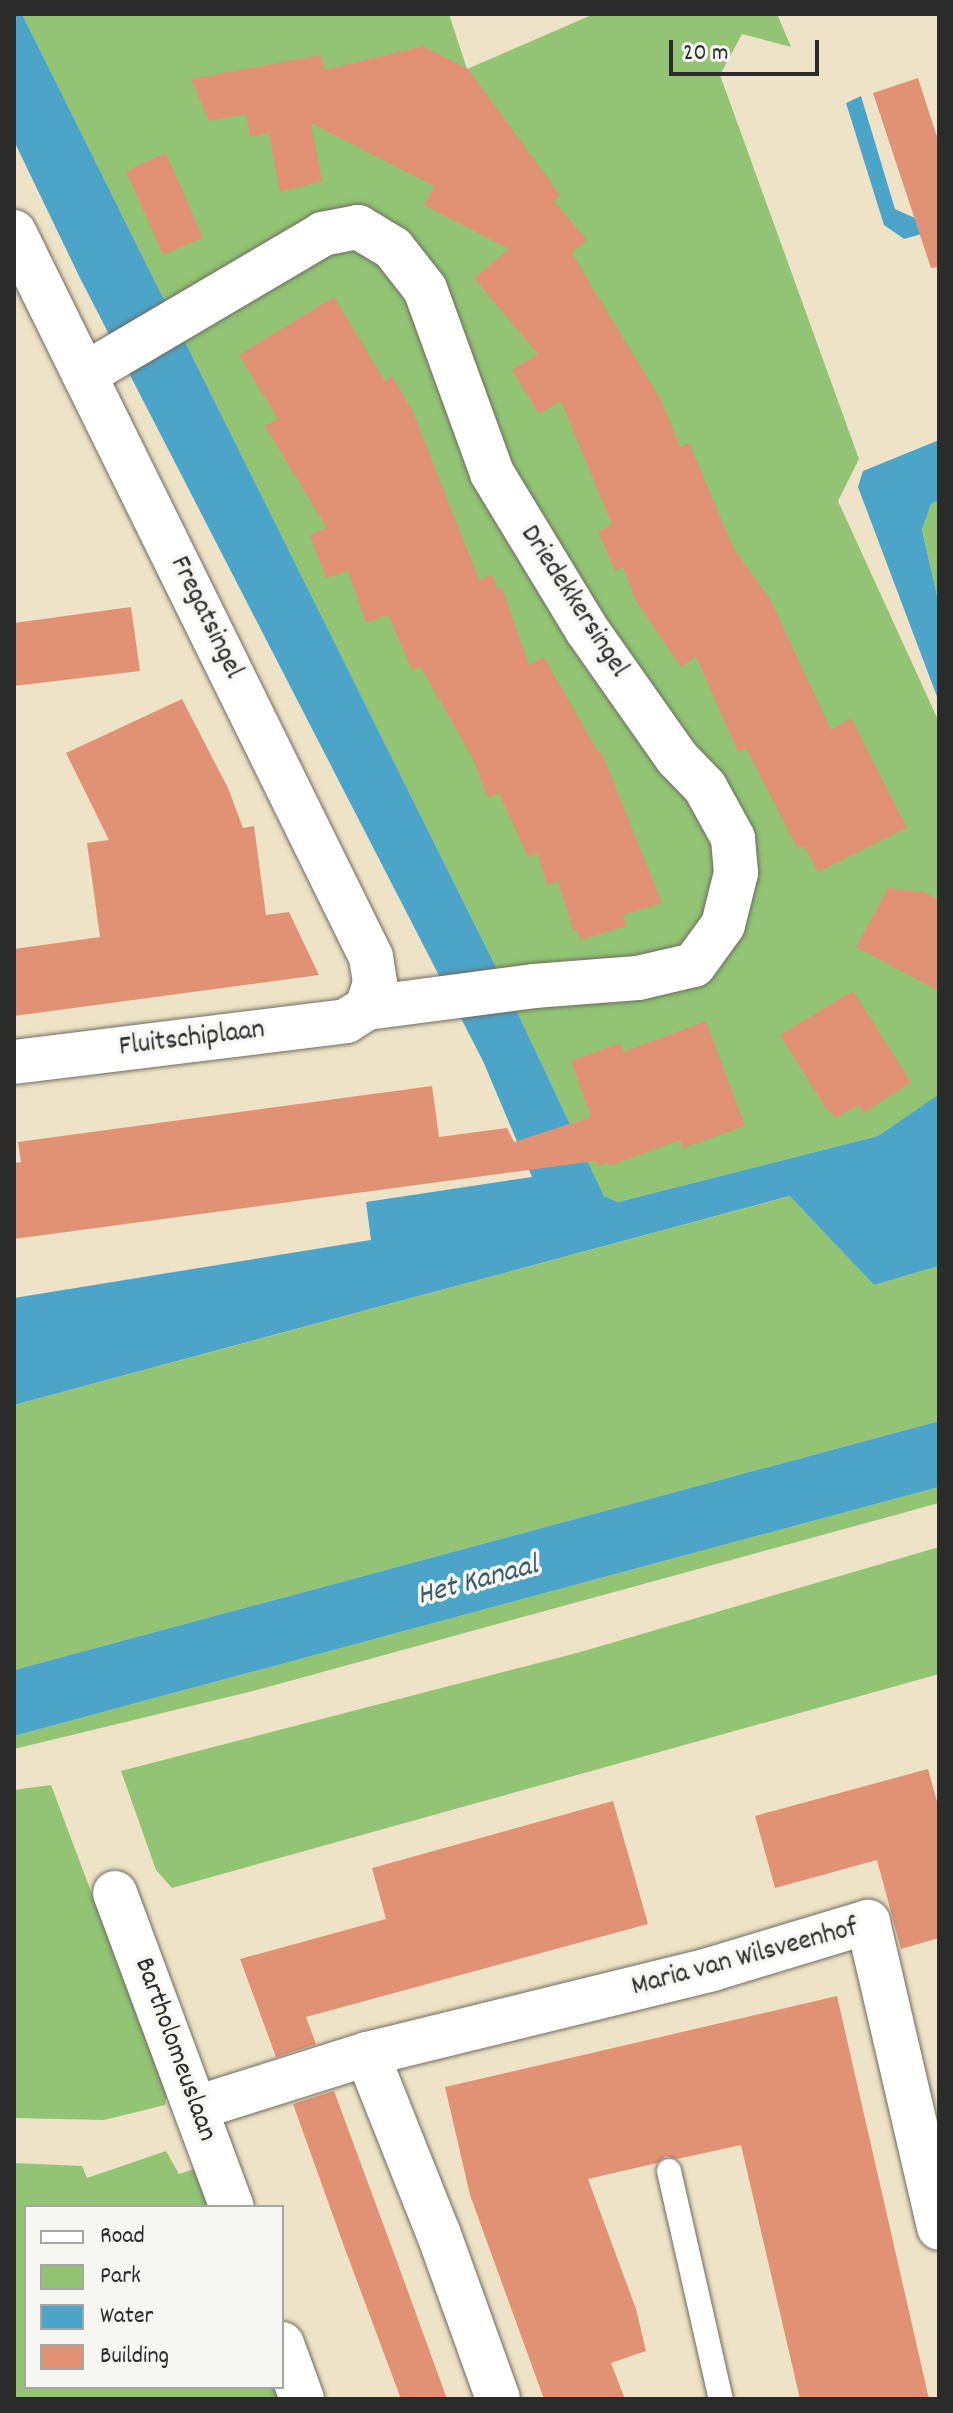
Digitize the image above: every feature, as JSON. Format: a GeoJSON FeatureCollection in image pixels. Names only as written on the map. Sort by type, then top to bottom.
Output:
{"type":"FeatureCollection","features":[{"type":"Feature","properties":{"kind":"street","name":"Driedekkersingel"},"geometry":{"type":"LineString","coordinates":[[89,372],[323,234],[358,227],[393,248],[425,289],[492,473],[587,630],[677,758],[705,787],[733,838],[736,873],[723,925],[694,965],[638,978],[534,986],[367,1008]]}},
{"type":"Feature","properties":{"kind":"street","name":"Fregatsingel"},"geometry":{"type":"LineString","coordinates":[[14,232],[89,372],[371,957],[375,983],[367,1008]]}},
{"type":"Feature","properties":{"kind":"street","name":"Fluitschiplaan"},"geometry":{"type":"LineString","coordinates":[[14,1062],[346,1021],[367,1008]]}},
{"type":"Feature","properties":{"kind":"street","name":"Bartholomeuslaan"},"geometry":{"type":"LineString","coordinates":[[115,1893],[231,2205]]}},
{"type":"Feature","properties":{"kind":"street","name":"Maria van Wilsveenhof"},"geometry":{"type":"LineString","coordinates":[[196,2108],[367,2054],[712,1969],[868,1922],[939,2228]]}},
{"type":"Feature","properties":{"kind":"street"},"geometry":{"type":"LineString","coordinates":[[367,2054],[438,2232],[498,2399]]}},
{"type":"Feature","properties":{"kind":"street"},"geometry":{"type":"LineString","coordinates":[[284,2350],[302,2399]]}},
{"type":"Feature","properties":{"kind":"lane"},"geometry":{"type":"LineString","coordinates":[[669,2171],[721,2399]]}},
{"type":"Feature","properties":{"kind":"green space"},"geometry":{"type":"Polygon","coordinates":[[[22,14],[449,14],[467,69],[594,14],[777,14],[791,47],[742,34],[720,75],[859,459],[838,501],[939,722],[939,1095],[878,1136],[618,1202],[604,1196],[495,965],[22,14]]]}},
{"type":"Feature","properties":{"kind":"green space"},"geometry":{"type":"Polygon","coordinates":[[[939,501],[939,604],[922,530],[931,504],[939,501]]]}},
{"type":"Feature","properties":{"kind":"green space"},"geometry":{"type":"Polygon","coordinates":[[[791,1196],[874,1285],[939,1266],[939,1421],[14,1670],[14,1405],[791,1196]]]}},
{"type":"Feature","properties":{"kind":"green space"},"geometry":{"type":"Polygon","coordinates":[[[939,1487],[939,1503],[253,1691],[14,1749],[14,1736],[939,1487]]]}},
{"type":"Feature","properties":{"kind":"green space"},"geometry":{"type":"Polygon","coordinates":[[[939,1547],[939,1674],[172,1888],[156,1870],[121,1771],[577,1653],[939,1547]]]}},
{"type":"Feature","properties":{"kind":"green space"},"geometry":{"type":"Polygon","coordinates":[[[51,1785],[167,2094],[165,2105],[104,2120],[14,2118],[14,1790],[51,1785]]]}},
{"type":"Feature","properties":{"kind":"green space"},"geometry":{"type":"Polygon","coordinates":[[[166,2151],[179,2174],[194,2169],[207,2205],[24,2205],[24,2389],[275,2389],[279,2399],[14,2399],[14,2163],[82,2166],[87,2178],[166,2151]]]}},
{"type":"Feature","properties":{"kind":"water"},"geometry":{"type":"Polygon","coordinates":[[[14,14],[22,14],[495,965],[604,1196],[618,1202],[878,1136],[938,1095],[939,1266],[874,1285],[790,1196],[14,1405],[14,1298],[371,1240],[366,1202],[532,1177],[483,1061],[80,278],[14,141],[14,14]]]}},
{"type":"Feature","properties":{"kind":"water"},"geometry":{"type":"Polygon","coordinates":[[[861,96],[895,209],[939,229],[904,239],[884,225],[846,103],[861,96]]]}},
{"type":"Feature","properties":{"kind":"water"},"geometry":{"type":"Polygon","coordinates":[[[939,440],[939,501],[931,504],[922,530],[939,604],[939,702],[858,487],[863,471],[939,440]]]}},
{"type":"Feature","properties":{"kind":"water","name":"Het Kanaal"},"geometry":{"type":"Polygon","coordinates":[[[939,1421],[939,1487],[14,1736],[14,1670],[939,1421]]]}},
{"type":"Feature","properties":{"kind":"building"},"geometry":{"type":"Polygon","coordinates":[[[423,46],[468,69],[560,195],[554,201],[587,240],[571,252],[661,400],[680,447],[689,443],[734,549],[770,599],[831,730],[851,718],[907,828],[818,872],[804,846],[798,849],[746,748],[738,752],[696,656],[681,667],[636,601],[623,567],[615,571],[598,531],[612,525],[561,401],[539,414],[512,370],[538,354],[474,278],[509,249],[424,205],[434,186],[311,123],[322,181],[280,192],[269,133],[250,137],[246,114],[209,121],[191,79],[321,55],[324,70],[423,46]]]}},
{"type":"Feature","properties":{"kind":"building"},"geometry":{"type":"Polygon","coordinates":[[[918,78],[939,143],[939,267],[931,268],[873,93],[918,78]]]}},
{"type":"Feature","properties":{"kind":"building"},"geometry":{"type":"Polygon","coordinates":[[[166,153],[203,238],[163,255],[126,171],[166,153]]]}},
{"type":"Feature","properties":{"kind":"building"},"geometry":{"type":"Polygon","coordinates":[[[334,297],[385,381],[392,376],[413,412],[479,580],[492,575],[498,590],[502,588],[529,665],[544,657],[598,752],[601,751],[662,903],[623,915],[627,926],[580,940],[577,930],[573,930],[558,881],[547,885],[537,852],[528,857],[499,793],[488,798],[473,759],[421,667],[412,670],[388,615],[366,623],[348,571],[326,578],[310,535],[327,528],[265,426],[278,419],[239,355],[334,297]]]}},
{"type":"Feature","properties":{"kind":"building"},"geometry":{"type":"Polygon","coordinates":[[[131,607],[140,671],[14,686],[14,623],[131,607]]]}},
{"type":"Feature","properties":{"kind":"building"},"geometry":{"type":"Polygon","coordinates":[[[182,699],[228,788],[243,828],[254,826],[266,915],[289,912],[319,975],[14,1016],[14,949],[100,937],[87,843],[109,840],[66,753],[182,699]]]}},
{"type":"Feature","properties":{"kind":"building"},"geometry":{"type":"Polygon","coordinates":[[[888,888],[924,892],[939,900],[939,991],[856,947],[888,888]]]}},
{"type":"Feature","properties":{"kind":"building"},"geometry":{"type":"Polygon","coordinates":[[[853,991],[911,1082],[864,1113],[858,1105],[836,1118],[827,1110],[780,1035],[853,991]]]}},
{"type":"Feature","properties":{"kind":"building"},"geometry":{"type":"Polygon","coordinates":[[[706,1021],[745,1126],[683,1148],[680,1140],[609,1166],[608,1162],[598,1166],[596,1161],[14,1239],[14,1163],[21,1162],[18,1142],[432,1086],[439,1137],[507,1128],[514,1142],[591,1117],[571,1061],[620,1043],[623,1052],[706,1021]]]}},
{"type":"Feature","properties":{"kind":"building"},"geometry":{"type":"Polygon","coordinates":[[[928,1769],[939,1809],[939,1938],[901,1949],[877,1860],[775,1888],[755,1816],[928,1769]]]}},
{"type":"Feature","properties":{"kind":"building"},"geometry":{"type":"Polygon","coordinates":[[[613,1801],[648,1924],[306,2017],[316,2044],[276,2057],[240,1959],[386,1919],[372,1868],[613,1801]]]}},
{"type":"Feature","properties":{"kind":"building"},"geometry":{"type":"Polygon","coordinates":[[[837,1996],[929,2399],[800,2399],[741,2145],[677,2159],[666,2156],[657,2163],[588,2179],[636,2309],[646,2351],[611,2363],[625,2399],[544,2399],[470,2195],[445,2087],[837,1996]]]}},
{"type":"Feature","properties":{"kind":"building"},"geometry":{"type":"Polygon","coordinates":[[[334,2091],[447,2399],[401,2399],[345,2249],[293,2104],[334,2091]]]}}]}
